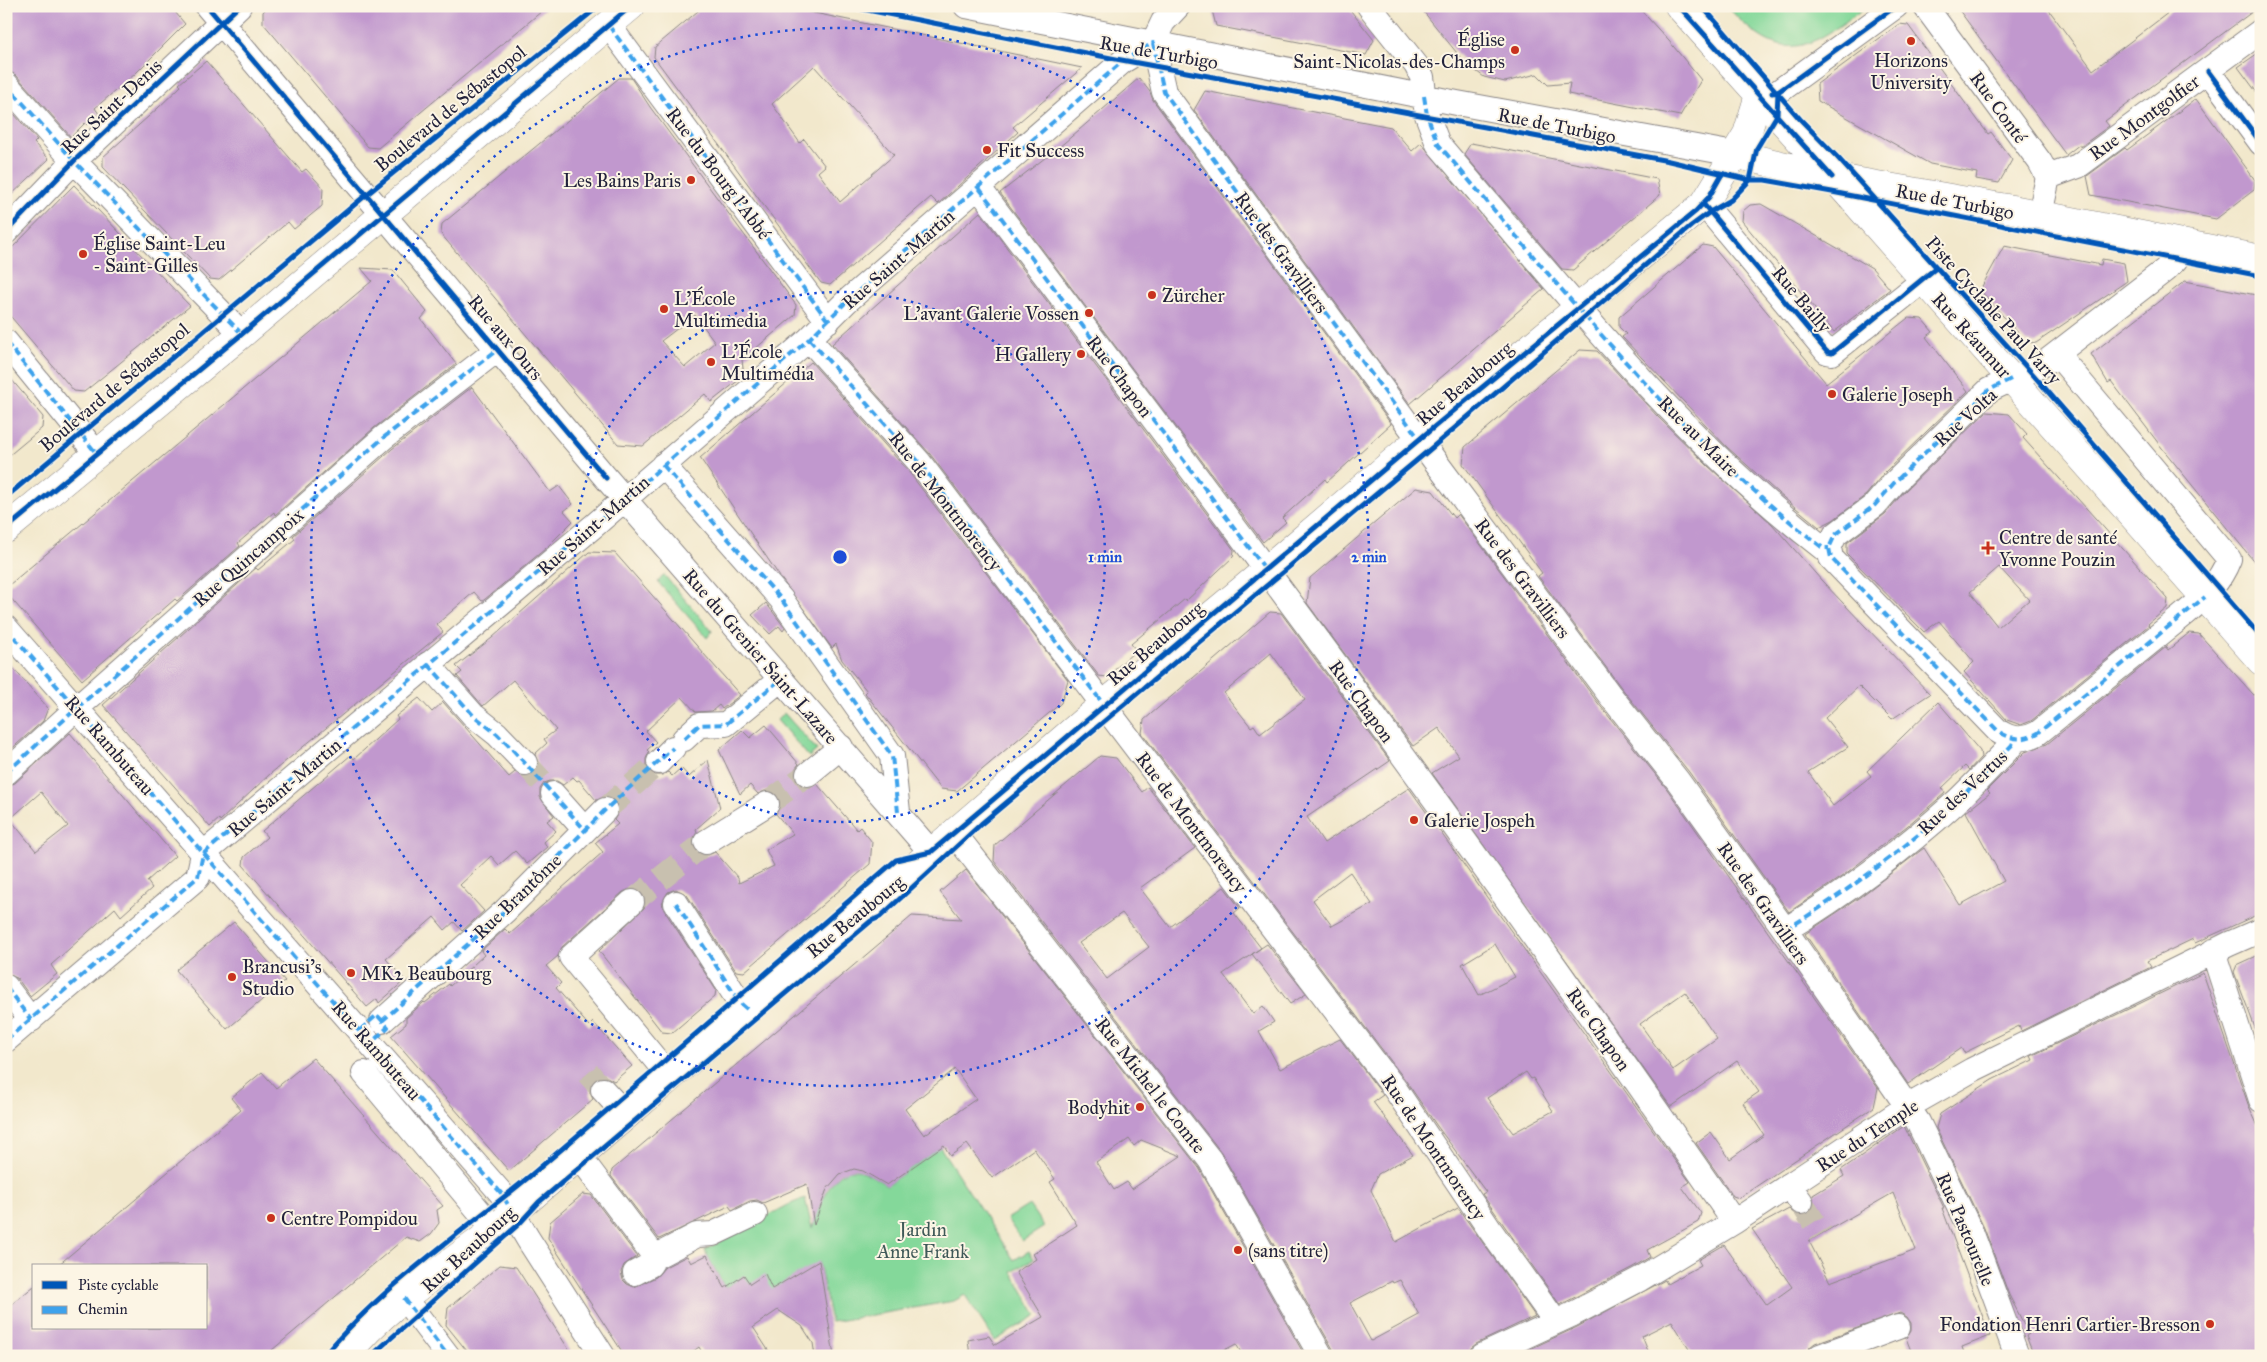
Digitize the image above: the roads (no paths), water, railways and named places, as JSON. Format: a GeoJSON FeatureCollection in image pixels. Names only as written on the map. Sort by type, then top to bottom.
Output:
{"type":"FeatureCollection","features":[{"type":"Feature","properties":{"kind":"main road","name":"Boulevard de Sébastopol"},"geometry":{"type":"LineString","coordinates":[[6,529],[242,334],[631,6]]}},
{"type":"Feature","properties":{"kind":"main road","name":"Rue Réaumur"},"geometry":{"type":"LineString","coordinates":[[1679,6],[2261,661]]}},
{"type":"Feature","properties":{"kind":"main road","name":"Rue Beaubourg"},"geometry":{"type":"LineString","coordinates":[[345,1356],[365,1331],[503,1221],[931,852],[1578,307],[1704,204],[1747,134],[1759,95]]}},
{"type":"Feature","properties":{"kind":"main road","name":"Rue de Turbigo"},"geometry":{"type":"LineString","coordinates":[[1734,154],[1832,177],[2040,215],[2261,259]]}},
{"type":"Feature","properties":{"kind":"street","name":"Rue Saint-Denis"},"geometry":{"type":"LineString","coordinates":[[6,232],[214,14],[239,6]]}},
{"type":"Feature","properties":{"kind":"street","name":"Rue de Turbigo"},"geometry":{"type":"LineString","coordinates":[[966,6],[1424,96],[1734,154]]}},
{"type":"Feature","properties":{"kind":"street"},"geometry":{"type":"LineString","coordinates":[[1153,43],[1163,22],[1178,6]]}},
{"type":"Feature","properties":{"kind":"street","name":"Rue au Maire"},"geometry":{"type":"LineString","coordinates":[[1369,6],[1416,65],[1422,77],[1427,115],[1438,144],[1625,361],[1689,428],[1754,491],[1823,548],[1829,548],[1831,558],[1992,724],[2003,734],[2014,739]]}},
{"type":"Feature","properties":{"kind":"street"},"geometry":{"type":"LineString","coordinates":[[1759,95],[1778,92],[1896,6]]}},
{"type":"Feature","properties":{"kind":"street","name":"Rue Conté"},"geometry":{"type":"LineString","coordinates":[[1925,6],[2040,162],[2048,177]]}},
{"type":"Feature","properties":{"kind":"street","name":"Rue aux Ours"},"geometry":{"type":"LineString","coordinates":[[214,14],[624,499]]}},
{"type":"Feature","properties":{"kind":"street","name":"Rue du Bourg l'Abbé"},"geometry":{"type":"LineString","coordinates":[[609,26],[828,321]]}},
{"type":"Feature","properties":{"kind":"street","name":"Rue Montgolfier"},"geometry":{"type":"LineString","coordinates":[[2048,177],[2078,166],[2261,31]]}},
{"type":"Feature","properties":{"kind":"street","name":"Rue Saint-Martin"},"geometry":{"type":"LineString","coordinates":[[203,854],[624,499],[809,339],[1123,61],[1153,43]]}},
{"type":"Feature","properties":{"kind":"street","name":"Rue des Gravilliers"},"geometry":{"type":"LineString","coordinates":[[1153,43],[1164,92],[1420,440],[1604,686],[1678,781],[1785,930],[1907,1107]]}},
{"type":"Feature","properties":{"kind":"street"},"geometry":{"type":"LineString","coordinates":[[2208,71],[2261,143]]}},
{"type":"Feature","properties":{"kind":"street"},"geometry":{"type":"LineString","coordinates":[[6,84],[74,161],[242,334]]}},
{"type":"Feature","properties":{"kind":"street"},"geometry":{"type":"LineString","coordinates":[[2040,215],[2048,177]]}},
{"type":"Feature","properties":{"kind":"street","name":"Rue Chapon"},"geometry":{"type":"LineString","coordinates":[[979,188],[1266,570],[1556,968],[1734,1222]]}},
{"type":"Feature","properties":{"kind":"street","name":"Rue Bailly"},"geometry":{"type":"LineString","coordinates":[[1704,204],[1827,352],[1832,353],[1924,280]]}},
{"type":"Feature","properties":{"kind":"street","name":"Rue Volta"},"geometry":{"type":"LineString","coordinates":[[1829,548],[1835,535],[1874,505],[1989,390],[2042,365],[2057,354],[2166,270],[2176,259],[2179,244]]}},
{"type":"Feature","properties":{"kind":"street","name":"Rue de Montmorency"},"geometry":{"type":"LineString","coordinates":[[809,339],[919,462],[1396,1089],[1490,1230],[1555,1321]]}},
{"type":"Feature","properties":{"kind":"street"},"geometry":{"type":"LineString","coordinates":[[6,342],[97,454]]}},
{"type":"Feature","properties":{"kind":"street","name":"Rue Quincampoix"},"geometry":{"type":"LineString","coordinates":[[6,773],[383,438],[498,350]]}},
{"type":"Feature","properties":{"kind":"street"},"geometry":{"type":"LineString","coordinates":[[2057,354],[2229,559],[2223,575],[2205,597]]}},
{"type":"Feature","properties":{"kind":"street","name":"Rue du Grenier Saint-Lazare"},"geometry":{"type":"LineString","coordinates":[[663,465],[781,599],[892,756],[898,812]]}},
{"type":"Feature","properties":{"kind":"street","name":"Rue du Grenier Saint-Lazare"},"geometry":{"type":"LineString","coordinates":[[624,499],[931,852]]}},
{"type":"Feature","properties":{"kind":"street","name":"Rue des Vertus"},"geometry":{"type":"LineString","coordinates":[[1785,930],[1872,872],[1958,800],[2012,745],[2014,739],[2038,734],[2205,597]]}},
{"type":"Feature","properties":{"kind":"street","name":"Rue Rambuteau"},"geometry":{"type":"LineString","coordinates":[[6,628],[501,1193],[503,1221],[603,1356]]}},
{"type":"Feature","properties":{"kind":"street"},"geometry":{"type":"LineString","coordinates":[[428,664],[473,715],[497,734],[525,763]]}},
{"type":"Feature","properties":{"kind":"street"},"geometry":{"type":"LineString","coordinates":[[672,750],[699,726],[726,724],[781,679]]}},
{"type":"Feature","properties":{"kind":"street"},"geometry":{"type":"LineString","coordinates":[[810,776],[843,750]]}},
{"type":"Feature","properties":{"kind":"street"},"geometry":{"type":"LineString","coordinates":[[553,794],[585,830]]}},
{"type":"Feature","properties":{"kind":"street"},"geometry":{"type":"LineString","coordinates":[[706,842],[767,804]]}},
{"type":"Feature","properties":{"kind":"street","name":"Rue Brantôme"},"geometry":{"type":"LineString","coordinates":[[365,1036],[388,1027],[382,1021],[505,911],[605,810]]}},
{"type":"Feature","properties":{"kind":"street","name":"Rue Michel le Comte"},"geometry":{"type":"LineString","coordinates":[[954,833],[1210,1160],[1321,1356]]}},
{"type":"Feature","properties":{"kind":"street"},"geometry":{"type":"LineString","coordinates":[[6,1040],[198,877],[203,854]]}},
{"type":"Feature","properties":{"kind":"street"},"geometry":{"type":"LineString","coordinates":[[632,902],[571,957],[670,1077]]}},
{"type":"Feature","properties":{"kind":"street"},"geometry":{"type":"LineString","coordinates":[[676,903],[740,1003],[748,1010]]}},
{"type":"Feature","properties":{"kind":"street","name":"Rue du Temple"},"geometry":{"type":"LineString","coordinates":[[1482,1356],[1555,1321],[1572,1315],[1640,1280],[1734,1222],[1795,1193],[1907,1107],[1972,1070],[2261,930]]}},
{"type":"Feature","properties":{"kind":"street"},"geometry":{"type":"LineString","coordinates":[[2213,952],[2261,1100]]}},
{"type":"Feature","properties":{"kind":"street"},"geometry":{"type":"LineString","coordinates":[[6,987],[31,1020]]}},
{"type":"Feature","properties":{"kind":"street"},"geometry":{"type":"LineString","coordinates":[[364,1073],[503,1221]]}},
{"type":"Feature","properties":{"kind":"street"},"geometry":{"type":"LineString","coordinates":[[603,1090],[626,1115]]}},
{"type":"Feature","properties":{"kind":"street","name":"Rue Pastourelle"},"geometry":{"type":"LineString","coordinates":[[1907,1107],[1918,1122],[1972,1234],[2017,1356]]}},
{"type":"Feature","properties":{"kind":"street"},"geometry":{"type":"LineString","coordinates":[[579,1156],[655,1257]]}},
{"type":"Feature","properties":{"kind":"street"},"geometry":{"type":"LineString","coordinates":[[635,1273],[650,1265],[655,1257],[697,1235],[713,1234],[755,1214]]}},
{"type":"Feature","properties":{"kind":"street"},"geometry":{"type":"LineString","coordinates":[[404,1298],[448,1356]]}},
{"type":"Feature","properties":{"kind":"street"},"geometry":{"type":"LineString","coordinates":[[1820,1356],[1898,1327]]}},
{"type":"Feature","properties":{"kind":"tunnel"},"geometry":{"type":"LineString","coordinates":[[605,810],[659,762]]}},
{"type":"Feature","properties":{"kind":"tunnel"},"geometry":{"type":"LineString","coordinates":[[525,763],[553,794]]}},
{"type":"Feature","properties":{"kind":"tunnel"},"geometry":{"type":"LineString","coordinates":[[767,804],[808,774]]}},
{"type":"Feature","properties":{"kind":"tunnel"},"geometry":{"type":"LineString","coordinates":[[632,902],[706,842]]}},
{"type":"Feature","properties":{"kind":"tunnel"},"geometry":{"type":"LineString","coordinates":[[588,1073],[603,1090]]}},
{"type":"Feature","properties":{"kind":"tunnel"},"geometry":{"type":"LineString","coordinates":[[1801,1202],[1821,1234]]}},
{"type":"Feature","properties":{"kind":"place","name":"Horizons University"},"geometry":{"type":"Point","coordinates":[1911,41]}},
{"type":"Feature","properties":{"kind":"place","name":"Église Saint-Nicolas-des-Champs"},"geometry":{"type":"Point","coordinates":[1515,50]}},
{"type":"Feature","properties":{"kind":"place","name":"Fit Success"},"geometry":{"type":"Point","coordinates":[987,150]}},
{"type":"Feature","properties":{"kind":"place","name":"Les Bains Paris"},"geometry":{"type":"Point","coordinates":[691,180]}},
{"type":"Feature","properties":{"kind":"place","name":"Église Saint-Leu - Saint-Gilles"},"geometry":{"type":"Point","coordinates":[83,254]}},
{"type":"Feature","properties":{"kind":"place","name":"Zürcher"},"geometry":{"type":"Point","coordinates":[1152,295]}},
{"type":"Feature","properties":{"kind":"place","name":"L'École Multimedia"},"geometry":{"type":"Point","coordinates":[664,309]}},
{"type":"Feature","properties":{"kind":"place","name":"L'avant Galerie Vossen"},"geometry":{"type":"Point","coordinates":[1089,313]}},
{"type":"Feature","properties":{"kind":"place","name":"H Gallery"},"geometry":{"type":"Point","coordinates":[1081,354]}},
{"type":"Feature","properties":{"kind":"place","name":"L'École Multimédia"},"geometry":{"type":"Point","coordinates":[711,362]}},
{"type":"Feature","properties":{"kind":"place","name":"Galerie Joseph"},"geometry":{"type":"Point","coordinates":[1832,394]}},
{"type":"Feature","properties":{"kind":"place","name":"Centre de santé Yvonne Pouzin"},"geometry":{"type":"Point","coordinates":[1988,548]}},
{"type":"Feature","properties":{"kind":"place","name":"Galerie Jospeh"},"geometry":{"type":"Point","coordinates":[1414,820]}},
{"type":"Feature","properties":{"kind":"place","name":"MK2 Beaubourg"},"geometry":{"type":"Point","coordinates":[351,973]}},
{"type":"Feature","properties":{"kind":"place","name":"Brancusi's Studio"},"geometry":{"type":"Point","coordinates":[232,977]}},
{"type":"Feature","properties":{"kind":"place","name":"Bodyhit"},"geometry":{"type":"Point","coordinates":[1140,1107]}},
{"type":"Feature","properties":{"kind":"place","name":"Centre Pompidou"},"geometry":{"type":"Point","coordinates":[271,1218]}},
{"type":"Feature","properties":{"kind":"place","name":"(sans titre)"},"geometry":{"type":"Point","coordinates":[1238,1250]}},
{"type":"Feature","properties":{"kind":"place","name":"Fondation Henri Cartier-Bresson"},"geometry":{"type":"Point","coordinates":[2210,1324]}},
{"type":"Feature","properties":{"kind":"park label","name":"Jardin Anne Frank"},"geometry":{"type":"Point","coordinates":[923,1240]}}]}
